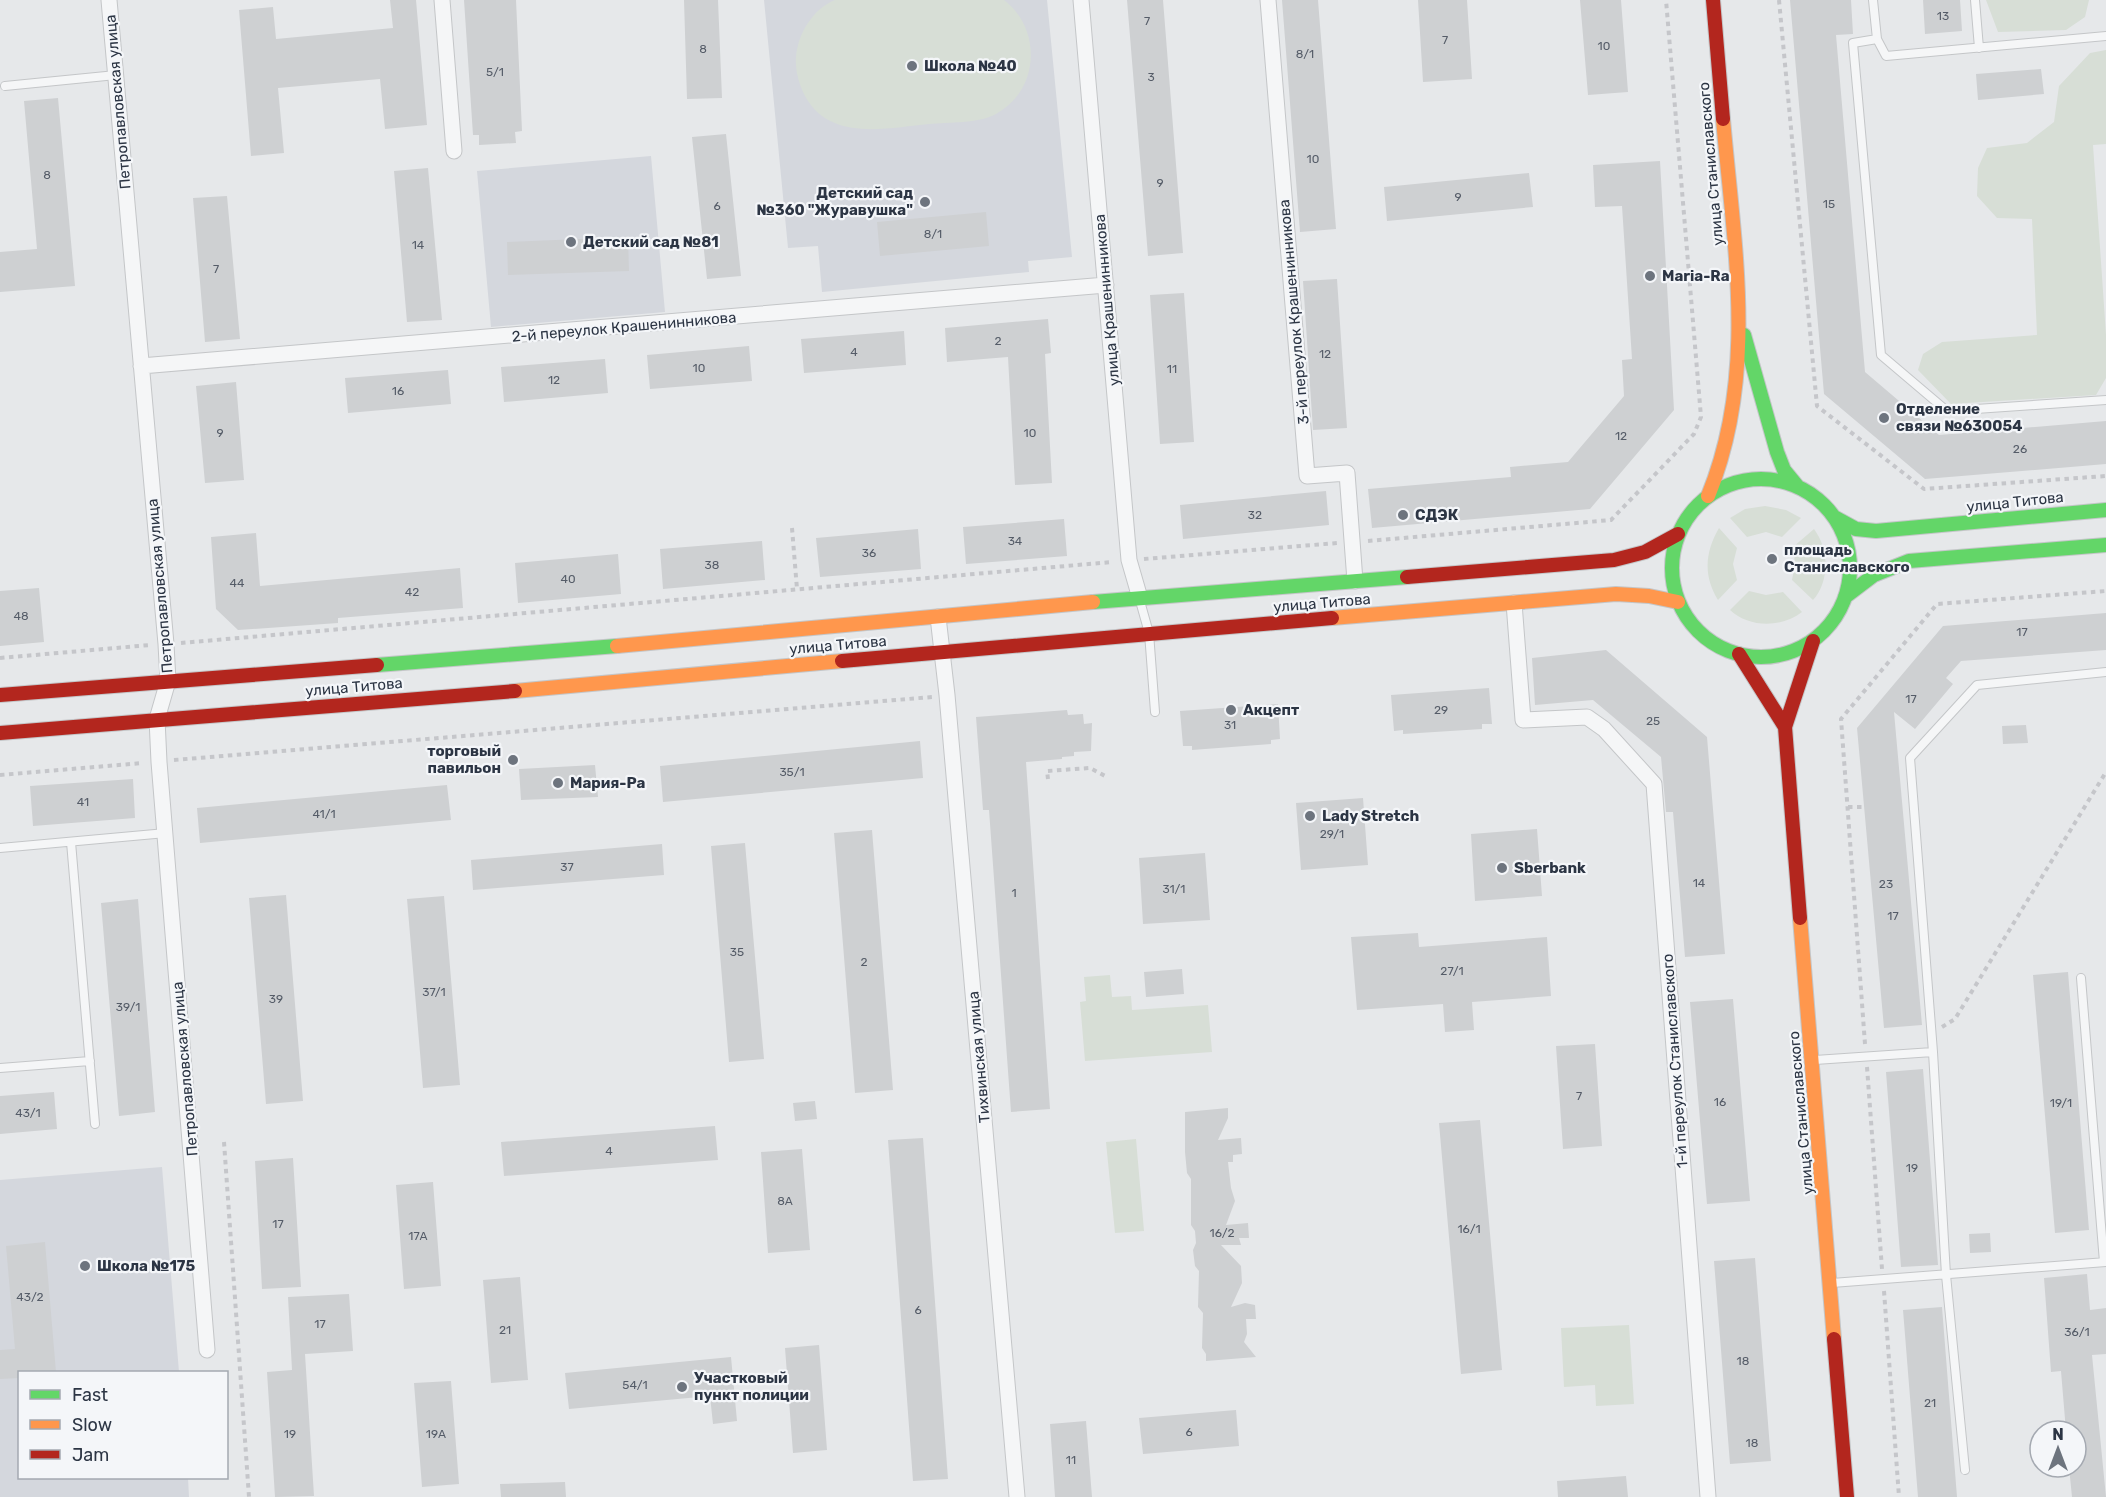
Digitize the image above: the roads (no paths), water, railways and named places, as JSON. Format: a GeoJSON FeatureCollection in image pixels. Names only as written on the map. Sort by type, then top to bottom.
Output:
{"type":"FeatureCollection","features":[{"type":"Feature","properties":{"kind":"main road","name":"улица Станиславского"},"geometry":{"type":"LineString","coordinates":[[1713,0],[1741,325]]}},
{"type":"Feature","properties":{"kind":"main road"},"geometry":{"type":"LineString","coordinates":[[1741,325],[1784,470],[1798,487],[1818,501],[1834,517],[1845,537],[1850,570],[1845,597]]}},
{"type":"Feature","properties":{"kind":"main road"},"geometry":{"type":"LineString","coordinates":[[1708,496],[1718,476],[1725,453],[1732,413],[1741,325]]}},
{"type":"Feature","properties":{"kind":"main road"},"geometry":{"type":"LineString","coordinates":[[1798,487],[1778,481],[1751,480],[1727,485],[1708,496],[1689,515],[1678,534],[1673,551],[1678,602],[1691,625],[1711,642],[1739,654],[1777,656],[1796,650],[1813,641],[1831,621],[1845,597],[1864,580],[1885,567],[1909,561],[2106,545]]}},
{"type":"Feature","properties":{"kind":"main road","name":"улица Титова"},"geometry":{"type":"LineString","coordinates":[[1834,517],[1856,529],[1876,531],[2106,510]]}},
{"type":"Feature","properties":{"kind":"main road","name":"улица Титова"},"geometry":{"type":"LineString","coordinates":[[0,695],[616,646],[1140,598],[1614,560],[1645,552],[1678,534]]}},
{"type":"Feature","properties":{"kind":"main road","name":"улица Титова"},"geometry":{"type":"LineString","coordinates":[[0,733],[619,682],[942,651],[1616,594],[1649,596],[1678,602]]}},
{"type":"Feature","properties":{"kind":"main road"},"geometry":{"type":"LineString","coordinates":[[1785,727],[1813,641]]}},
{"type":"Feature","properties":{"kind":"main road"},"geometry":{"type":"LineString","coordinates":[[1739,654],[1785,727]]}},
{"type":"Feature","properties":{"kind":"main road","name":"улица Станиславского"},"geometry":{"type":"LineString","coordinates":[[1785,727],[1847,1497]]}},
{"type":"Feature","properties":{"kind":"street","name":"Петропавловская улица"},"geometry":{"type":"LineString","coordinates":[[109,0],[166,644],[168,681],[157,719],[159,762],[207,1350]]}},
{"type":"Feature","properties":{"kind":"street"},"geometry":{"type":"LineString","coordinates":[[442,0],[454,151]]}},
{"type":"Feature","properties":{"kind":"street","name":"улица Крашенинникова"},"geometry":{"type":"LineString","coordinates":[[1081,0],[1129,560],[1140,598]]}},
{"type":"Feature","properties":{"kind":"street","name":"3-й переулок Крашенинникова"},"geometry":{"type":"LineString","coordinates":[[1268,0],[1307,476],[1347,473],[1355,581]]}},
{"type":"Feature","properties":{"kind":"street","name":"2-й переулок Крашенинникова"},"geometry":{"type":"LineString","coordinates":[[141,366],[1106,285]]}},
{"type":"Feature","properties":{"kind":"street","name":"1-й переулок Станиславского"},"geometry":{"type":"LineString","coordinates":[[1514,603],[1523,720],[1587,717],[1604,729],[1654,784],[1708,1497]]}},
{"type":"Feature","properties":{"kind":"street","name":"Тихвинская улица"},"geometry":{"type":"LineString","coordinates":[[938,617],[1017,1497]]}},
{"type":"Feature","properties":{"kind":"lane"},"geometry":{"type":"LineString","coordinates":[[1873,0],[1877,39],[1886,56],[2106,36]]}},
{"type":"Feature","properties":{"kind":"lane"},"geometry":{"type":"LineString","coordinates":[[1975,0],[1979,48]]}},
{"type":"Feature","properties":{"kind":"lane"},"geometry":{"type":"LineString","coordinates":[[1877,39],[1853,43],[1881,355],[1947,411],[2106,400]]}},
{"type":"Feature","properties":{"kind":"lane"},"geometry":{"type":"LineString","coordinates":[[5,86],[116,75]]}},
{"type":"Feature","properties":{"kind":"lane"},"geometry":{"type":"LineString","coordinates":[[1140,598],[1149,633],[1155,712]]}},
{"type":"Feature","properties":{"kind":"lane"},"geometry":{"type":"LineString","coordinates":[[1965,1470],[1946,1275],[1932,1034],[1910,758],[1977,685],[2106,672]]}},
{"type":"Feature","properties":{"kind":"lane"},"geometry":{"type":"LineString","coordinates":[[0,848],[166,833]]}},
{"type":"Feature","properties":{"kind":"lane"},"geometry":{"type":"LineString","coordinates":[[71,842],[96,1124]]}},
{"type":"Feature","properties":{"kind":"lane"},"geometry":{"type":"LineString","coordinates":[[1831,1284],[2105,1262],[2081,978]]}},
{"type":"Feature","properties":{"kind":"lane"},"geometry":{"type":"LineString","coordinates":[[1813,1060],[1933,1052]]}},
{"type":"Feature","properties":{"kind":"lane"},"geometry":{"type":"LineString","coordinates":[[0,1068],[90,1061]]}},
{"type":"Feature","properties":{"kind":"place","name":"Школа №40"},"geometry":{"type":"Point","coordinates":[912,66]}},
{"type":"Feature","properties":{"kind":"place","name":"Детский сад №360 \"Журавушка\""},"geometry":{"type":"Point","coordinates":[925,202]}},
{"type":"Feature","properties":{"kind":"place","name":"Детский сад №81"},"geometry":{"type":"Point","coordinates":[571,242]}},
{"type":"Feature","properties":{"kind":"place","name":"Maria-Ra"},"geometry":{"type":"Point","coordinates":[1650,276]}},
{"type":"Feature","properties":{"kind":"place","name":"Отделение связи №630054"},"geometry":{"type":"Point","coordinates":[1884,418]}},
{"type":"Feature","properties":{"kind":"place","name":"СДЭК"},"geometry":{"type":"Point","coordinates":[1403,515]}},
{"type":"Feature","properties":{"kind":"place","name":"площадь Станиславского"},"geometry":{"type":"Point","coordinates":[1772,559]}},
{"type":"Feature","properties":{"kind":"place","name":"Акцепт"},"geometry":{"type":"Point","coordinates":[1231,710]}},
{"type":"Feature","properties":{"kind":"place","name":"торговый павильон"},"geometry":{"type":"Point","coordinates":[513,760]}},
{"type":"Feature","properties":{"kind":"place","name":"Мария-Ра"},"geometry":{"type":"Point","coordinates":[558,783]}},
{"type":"Feature","properties":{"kind":"place","name":"Lady Stretch"},"geometry":{"type":"Point","coordinates":[1310,816]}},
{"type":"Feature","properties":{"kind":"place","name":"Sberbank"},"geometry":{"type":"Point","coordinates":[1502,868]}},
{"type":"Feature","properties":{"kind":"place","name":"Школа №175"},"geometry":{"type":"Point","coordinates":[85,1266]}},
{"type":"Feature","properties":{"kind":"place","name":"Участковый пункт полиции"},"geometry":{"type":"Point","coordinates":[682,1387]}}]}
